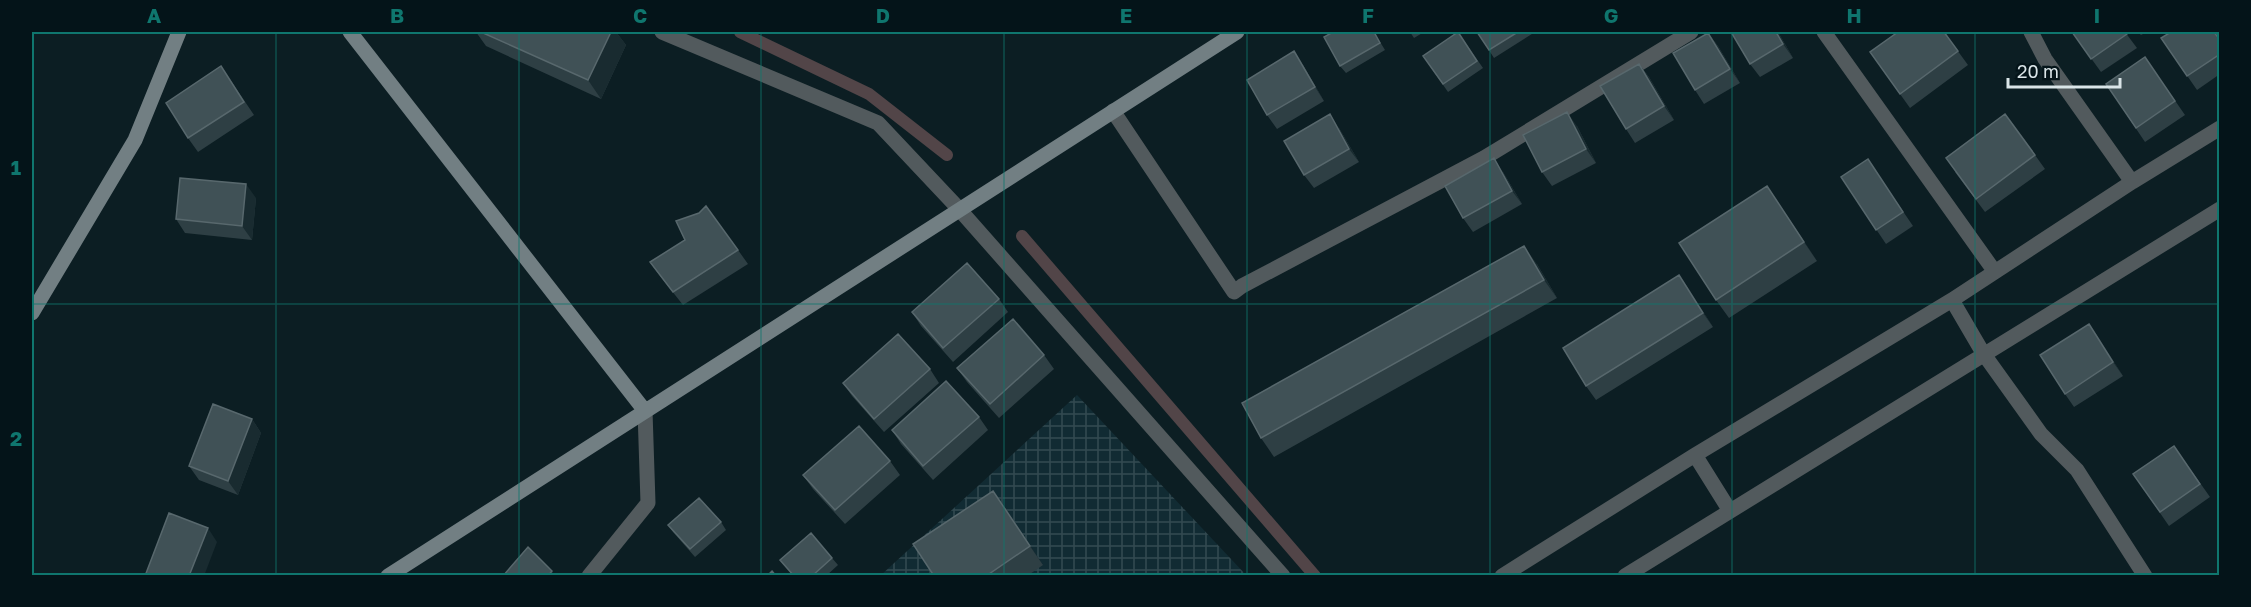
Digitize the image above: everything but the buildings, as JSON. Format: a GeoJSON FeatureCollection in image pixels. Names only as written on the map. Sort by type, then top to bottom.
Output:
{"type":"FeatureCollection","features":[{"type":"Feature","properties":{"kind":"street"},"geometry":{"type":"LineString","coordinates":[[32,313],[135,140],[179,32]]}},
{"type":"Feature","properties":{"kind":"street"},"geometry":{"type":"LineString","coordinates":[[350,32],[645,411],[648,503],[589,576]]}},
{"type":"Feature","properties":{"kind":"street"},"geometry":{"type":"LineString","coordinates":[[662,32],[878,123],[959,209],[1282,576]]}},
{"type":"Feature","properties":{"kind":"street"},"geometry":{"type":"LineString","coordinates":[[388,576],[1237,32]]}},
{"type":"Feature","properties":{"kind":"street"},"geometry":{"type":"LineString","coordinates":[[1113,111],[1234,292],[1484,158],[1691,32]]}},
{"type":"Feature","properties":{"kind":"street"},"geometry":{"type":"LineString","coordinates":[[1824,32],[1995,272]]}},
{"type":"Feature","properties":{"kind":"street"},"geometry":{"type":"LineString","coordinates":[[2031,32],[2045,59],[2133,182]]}},
{"type":"Feature","properties":{"kind":"street"},"geometry":{"type":"LineString","coordinates":[[1502,576],[1695,455],[1952,300],[2220,128]]}},
{"type":"Feature","properties":{"kind":"street"},"geometry":{"type":"LineString","coordinates":[[1625,576],[1983,353],[2220,209]]}},
{"type":"Feature","properties":{"kind":"street"},"geometry":{"type":"LineString","coordinates":[[1952,300],[1983,353],[2041,434],[2077,470],[2145,576]]}},
{"type":"Feature","properties":{"kind":"street"},"geometry":{"type":"LineString","coordinates":[[1695,455],[1730,511]]}},
{"type":"Feature","properties":{"kind":"shaded area"},"geometry":{"type":"Polygon","coordinates":[[[1077,395],[1246,575],[880,576],[1077,395]]]}},
{"type":"Feature","properties":{"kind":"waterway"},"geometry":{"type":"LineString","coordinates":[[740,32],[869,94],[947,155]]}},
{"type":"Feature","properties":{"kind":"waterway"},"geometry":{"type":"LineString","coordinates":[[1022,236],[1315,576]]}}]}
